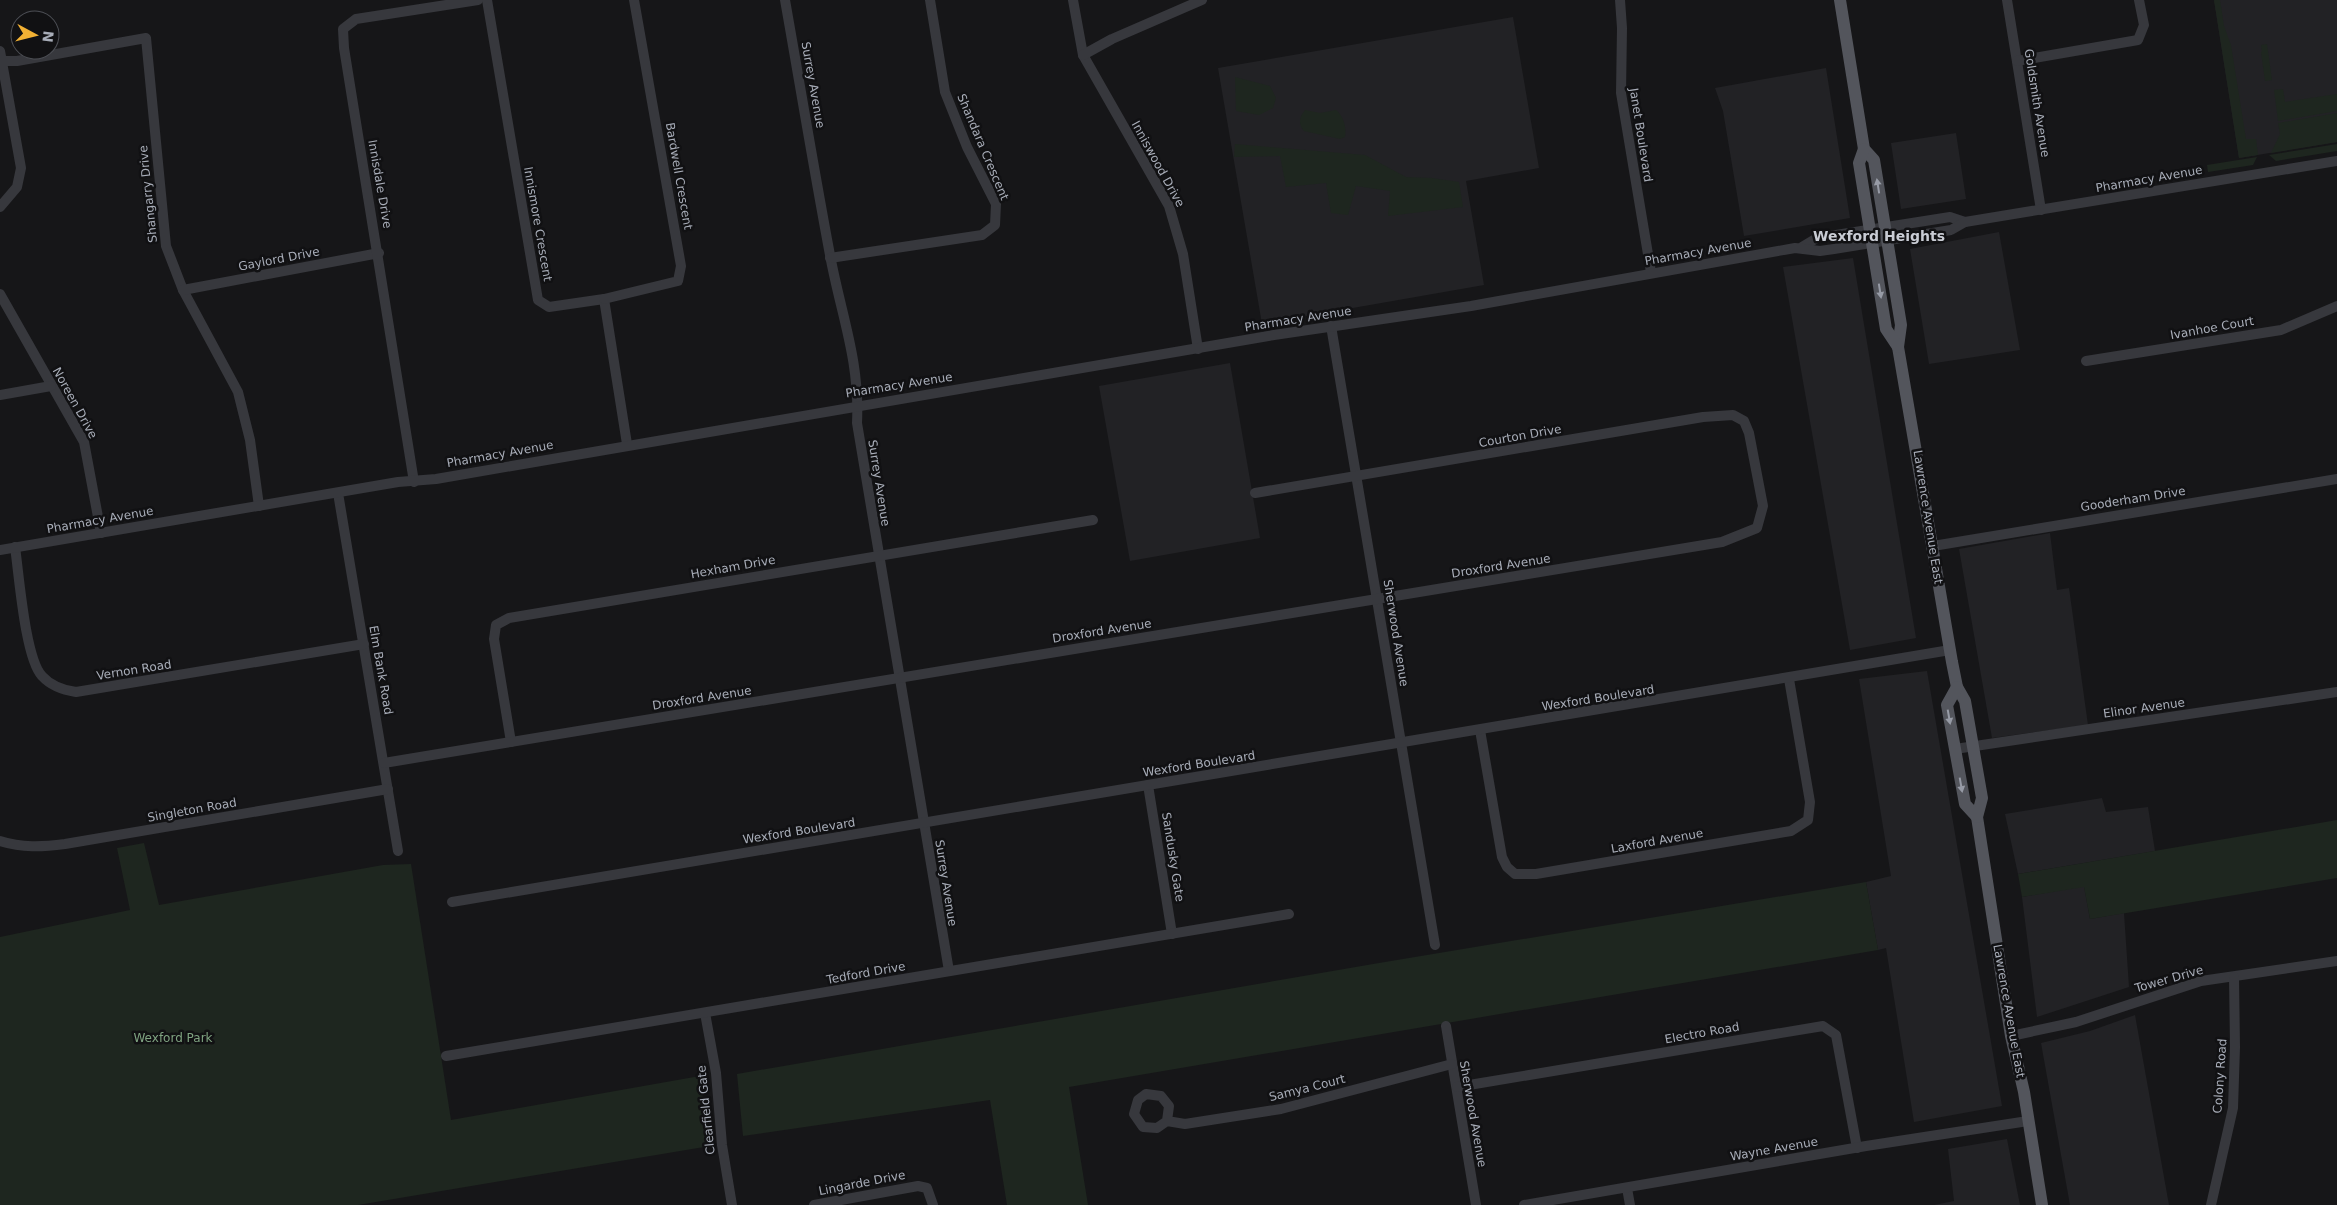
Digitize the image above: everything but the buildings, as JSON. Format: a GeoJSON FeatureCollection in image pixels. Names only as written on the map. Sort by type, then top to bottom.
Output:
{"type":"FeatureCollection","features":[{"type":"Feature","properties":{"kind":"main road","name":"Lawrence Avenue East"},"geometry":{"type":"LineString","coordinates":[[1840,0],[1864,148],[1859,163],[1886,329],[1898,347]]}},
{"type":"Feature","properties":{"kind":"main road","name":"Lawrence Avenue East"},"geometry":{"type":"LineString","coordinates":[[1864,148],[1874,160],[1901,325],[1898,347],[1957,688],[1965,701],[1982,798],[1977,816],[2011,1036],[2024,1092],[2042,1205]]}},
{"type":"Feature","properties":{"kind":"main road","name":"Lawrence Avenue East"},"geometry":{"type":"LineString","coordinates":[[1957,688],[1947,705],[1965,804],[1977,816]]}},
{"type":"Feature","properties":{"kind":"street","name":"Innisdale Drive"},"geometry":{"type":"LineString","coordinates":[[414,482],[379,254],[344,48],[343,29],[356,19],[478,0]]}},
{"type":"Feature","properties":{"kind":"street","name":"Innismore Crescent"},"geometry":{"type":"LineString","coordinates":[[487,0],[538,300],[549,307],[604,299]]}},
{"type":"Feature","properties":{"kind":"street","name":"Bardwell Crescent"},"geometry":{"type":"LineString","coordinates":[[604,299],[678,281],[682,266],[634,0]]}},
{"type":"Feature","properties":{"kind":"street","name":"Surrey Avenue"},"geometry":{"type":"LineString","coordinates":[[785,0],[830,258],[847,322],[857,383],[857,423],[949,972]]}},
{"type":"Feature","properties":{"kind":"street","name":"Shandara Crescent"},"geometry":{"type":"LineString","coordinates":[[830,258],[982,235],[995,225],[996,204],[967,147],[946,92],[930,0]]}},
{"type":"Feature","properties":{"kind":"street","name":"Inniswood Drive"},"geometry":{"type":"LineString","coordinates":[[1073,0],[1083,55],[1169,206],[1184,254],[1198,349]]}},
{"type":"Feature","properties":{"kind":"street"},"geometry":{"type":"LineString","coordinates":[[1083,55],[1112,39],[1202,0]]}},
{"type":"Feature","properties":{"kind":"street","name":"Janet Boulevard"},"geometry":{"type":"LineString","coordinates":[[1620,0],[1622,28],[1620,93],[1651,272]]}},
{"type":"Feature","properties":{"kind":"street","name":"Goldsmith Avenue"},"geometry":{"type":"LineString","coordinates":[[2007,0],[2041,210]]}},
{"type":"Feature","properties":{"kind":"street"},"geometry":{"type":"LineString","coordinates":[[2018,61],[2138,40],[2144,25],[2139,0]]}},
{"type":"Feature","properties":{"kind":"street","name":"Shangarry Drive"},"geometry":{"type":"LineString","coordinates":[[1,62],[146,38],[166,246],[183,290],[238,392],[250,440],[259,506]]}},
{"type":"Feature","properties":{"kind":"street"},"geometry":{"type":"LineString","coordinates":[[0,51],[21,168],[17,187],[0,207]]}},
{"type":"Feature","properties":{"kind":"street","name":"Pharmacy Avenue"},"geometry":{"type":"LineString","coordinates":[[0,550],[398,482],[414,482],[627,444],[1331,326],[1471,306],[1651,272],[1802,247],[1820,251],[1886,234],[1951,230],[1965,222],[2337,161]]}},
{"type":"Feature","properties":{"kind":"street","name":"Gaylord Drive"},"geometry":{"type":"LineString","coordinates":[[183,290],[379,254]]}},
{"type":"Feature","properties":{"kind":"street","name":"Noreen Drive"},"geometry":{"type":"LineString","coordinates":[[0,294],[84,442],[101,533]]}},
{"type":"Feature","properties":{"kind":"street"},"geometry":{"type":"LineString","coordinates":[[604,299],[627,444]]}},
{"type":"Feature","properties":{"kind":"street","name":"Ivanhoe Court"},"geometry":{"type":"LineString","coordinates":[[2086,360],[2281,330],[2337,306]]}},
{"type":"Feature","properties":{"kind":"street","name":"Sherwood Avenue"},"geometry":{"type":"LineString","coordinates":[[1331,326],[1436,945]]}},
{"type":"Feature","properties":{"kind":"street"},"geometry":{"type":"LineString","coordinates":[[0,395],[51,386]]}},
{"type":"Feature","properties":{"kind":"street","name":"Courton Drive"},"geometry":{"type":"LineString","coordinates":[[1255,493],[1702,417],[1733,415],[1744,421],[1755,464]]}},
{"type":"Feature","properties":{"kind":"street","name":"Droxford Avenue"},"geometry":{"type":"LineString","coordinates":[[384,763],[1722,542],[1757,528],[1763,506],[1755,464]]}},
{"type":"Feature","properties":{"kind":"street","name":"Gooderham Drive"},"geometry":{"type":"LineString","coordinates":[[1933,546],[2337,479]]}},
{"type":"Feature","properties":{"kind":"street","name":"Elm Bank Road"},"geometry":{"type":"LineString","coordinates":[[338,493],[398,851]]}},
{"type":"Feature","properties":{"kind":"street","name":"Hexham Drive"},"geometry":{"type":"LineString","coordinates":[[512,742],[494,639],[496,625],[509,618],[1093,520]]}},
{"type":"Feature","properties":{"kind":"street","name":"Vernon Road"},"geometry":{"type":"LineString","coordinates":[[15,547],[31,653],[41,675],[60,689],[76,692],[364,644]]}},
{"type":"Feature","properties":{"kind":"street","name":"Wexford Boulevard"},"geometry":{"type":"LineString","coordinates":[[452,902],[1789,679],[1950,650]]}},
{"type":"Feature","properties":{"kind":"street","name":"Laxford Avenue"},"geometry":{"type":"LineString","coordinates":[[1480,730],[1502,857],[1506,867],[1515,874],[1536,874],[1791,831],[1808,820],[1810,802],[1789,679]]}},
{"type":"Feature","properties":{"kind":"street","name":"Elinor Avenue"},"geometry":{"type":"LineString","coordinates":[[1955,750],[2337,692]]}},
{"type":"Feature","properties":{"kind":"street","name":"Sandusky Gate"},"geometry":{"type":"LineString","coordinates":[[1148,785],[1172,934]]}},
{"type":"Feature","properties":{"kind":"street","name":"Singleton Road"},"geometry":{"type":"LineString","coordinates":[[0,841],[40,848],[388,789]]}},
{"type":"Feature","properties":{"kind":"street","name":"Tedford Drive"},"geometry":{"type":"LineString","coordinates":[[446,1056],[1289,914]]}},
{"type":"Feature","properties":{"kind":"street","name":"Tower Drive"},"geometry":{"type":"LineString","coordinates":[[2011,1036],[2076,1022],[2201,982],[2337,961]]}},
{"type":"Feature","properties":{"kind":"street","name":"Colony Road"},"geometry":{"type":"LineString","coordinates":[[2211,1205],[2233,1108],[2235,1047],[2234,977]]}},
{"type":"Feature","properties":{"kind":"street","name":"Clearfield Gate"},"geometry":{"type":"LineString","coordinates":[[705,1013],[716,1073],[722,1145],[732,1205]]}},
{"type":"Feature","properties":{"kind":"street","name":"Sherwood Avenue"},"geometry":{"type":"LineString","coordinates":[[1446,1026],[1476,1205]]}},
{"type":"Feature","properties":{"kind":"street","name":"Electro Road"},"geometry":{"type":"LineString","coordinates":[[1457,1088],[1824,1026],[1836,1035],[1857,1148]]}},
{"type":"Feature","properties":{"kind":"street","name":"Samya Court"},"geometry":{"type":"LineString","coordinates":[[1167,1121],[1185,1124],[1281,1109],[1452,1064]]}},
{"type":"Feature","properties":{"kind":"street","name":"Wayne Avenue"},"geometry":{"type":"LineString","coordinates":[[1524,1205],[2028,1121]]}},
{"type":"Feature","properties":{"kind":"street","name":"Lingarde Drive"},"geometry":{"type":"LineString","coordinates":[[821,1204],[918,1186],[927,1188],[933,1205]]}},
{"type":"Feature","properties":{"kind":"street"},"geometry":{"type":"LineString","coordinates":[[1627,1188],[1630,1205]]}},
{"type":"Feature","properties":{"kind":"shaded area"},"geometry":{"type":"Polygon","coordinates":[[[2214,0],[2337,0],[2337,142],[2239,158],[2214,0]]]}},
{"type":"Feature","properties":{"kind":"shaded area"},"geometry":{"type":"Polygon","coordinates":[[[1513,17],[1539,168],[1466,181],[1484,285],[1262,324],[1218,68],[1513,17]]]}},
{"type":"Feature","properties":{"kind":"shaded area"},"geometry":{"type":"Polygon","coordinates":[[[1826,68],[1850,218],[1744,236],[1723,111],[1715,88],[1826,68]]]}},
{"type":"Feature","properties":{"kind":"shaded area"},"geometry":{"type":"Polygon","coordinates":[[[1956,133],[1966,199],[1901,209],[1891,143],[1956,133]]]}},
{"type":"Feature","properties":{"kind":"shaded area"},"geometry":{"type":"Polygon","coordinates":[[[1999,232],[2020,350],[1929,364],[1910,249],[1999,232]]]}},
{"type":"Feature","properties":{"kind":"shaded area"},"geometry":{"type":"Polygon","coordinates":[[[1853,258],[1916,638],[1850,650],[1783,267],[1853,258]]]}},
{"type":"Feature","properties":{"kind":"shaded area"},"geometry":{"type":"Polygon","coordinates":[[[1230,363],[1260,538],[1130,561],[1099,386],[1230,363]]]}},
{"type":"Feature","properties":{"kind":"shaded area"},"geometry":{"type":"Polygon","coordinates":[[[2050,533],[2057,590],[2069,588],[2088,725],[1992,738],[1959,549],[2050,533]]]}},
{"type":"Feature","properties":{"kind":"shaded area"},"geometry":{"type":"Polygon","coordinates":[[[1927,671],[2002,1106],[1914,1122],[1886,948],[1878,950],[1866,882],[1891,876],[1859,679],[1927,671]]]}},
{"type":"Feature","properties":{"kind":"shaded area"},"geometry":{"type":"Polygon","coordinates":[[[2102,798],[2106,812],[2148,807],[2155,851],[2018,874],[2005,814],[2102,798]]]}},
{"type":"Feature","properties":{"kind":"shaded area"},"geometry":{"type":"Polygon","coordinates":[[[2084,886],[2090,919],[2124,913],[2129,987],[2037,1017],[2022,897],[2084,886]]]}},
{"type":"Feature","properties":{"kind":"shaded area"},"geometry":{"type":"Polygon","coordinates":[[[2135,1015],[2169,1205],[2070,1205],[2041,1043],[2090,1031],[2135,1015]]]}},
{"type":"Feature","properties":{"kind":"shaded area"},"geometry":{"type":"Polygon","coordinates":[[[2007,1139],[2020,1205],[1934,1205],[1954,1201],[1948,1149],[2007,1139]]]}},
{"type":"Feature","properties":{"kind":"green space"},"geometry":{"type":"Polygon","coordinates":[[[2214,0],[2220,0],[2224,26],[2231,45],[2246,139],[2256,139],[2258,155],[2239,158],[2214,0]]]}},
{"type":"Feature","properties":{"kind":"green space"},"geometry":{"type":"Polygon","coordinates":[[[2267,44],[2272,80],[2265,81],[2261,45],[2267,44]]]}},
{"type":"Feature","properties":{"kind":"green space"},"geometry":{"type":"Polygon","coordinates":[[[1235,77],[1270,86],[1276,98],[1273,108],[1259,115],[1236,111],[1235,77]]]}},
{"type":"Feature","properties":{"kind":"green space"},"geometry":{"type":"Polygon","coordinates":[[[2283,89],[2285,102],[2337,94],[2337,111],[2278,121],[2274,90],[2283,89]]]}},
{"type":"Feature","properties":{"kind":"green space"},"geometry":{"type":"Polygon","coordinates":[[[1305,110],[1320,113],[1336,110],[1344,122],[1345,137],[1340,139],[1304,131],[1300,120],[1305,110]]]}},
{"type":"Feature","properties":{"kind":"green space"},"geometry":{"type":"Polygon","coordinates":[[[2337,113],[2337,142],[2271,153],[2280,134],[2278,123],[2337,113]]]}},
{"type":"Feature","properties":{"kind":"green space"},"geometry":{"type":"Polygon","coordinates":[[[1235,144],[1365,155],[1406,177],[1459,182],[1463,207],[1388,216],[1390,191],[1356,186],[1348,215],[1331,213],[1326,183],[1286,187],[1280,156],[1234,157],[1235,144]]]}},
{"type":"Feature","properties":{"kind":"green space"},"geometry":{"type":"Polygon","coordinates":[[[2337,144],[2337,151],[2276,161],[2269,155],[2337,144]]]}},
{"type":"Feature","properties":{"kind":"green space"},"geometry":{"type":"Polygon","coordinates":[[[2257,157],[2253,165],[2208,172],[2207,165],[2257,157]]]}},
{"type":"Feature","properties":{"kind":"green space"},"geometry":{"type":"Polygon","coordinates":[[[2337,820],[2337,878],[2090,919],[2084,887],[2022,897],[2018,874],[2337,820]]]}},
{"type":"Feature","properties":{"kind":"green space","name":"Wexford Park"},"geometry":{"type":"Polygon","coordinates":[[[144,843],[159,905],[383,865],[411,864],[451,1120],[700,1076],[710,1146],[358,1205],[0,1205],[0,937],[130,910],[117,848],[144,843]]]}},
{"type":"Feature","properties":{"kind":"green space"},"geometry":{"type":"Polygon","coordinates":[[[1866,882],[1878,950],[1069,1087],[1088,1205],[1007,1205],[990,1100],[743,1136],[737,1074],[1379,963],[1866,882]]]}},
{"type":"Feature","properties":{"kind":"district","name":"Wexford Heights"},"geometry":{"type":"Point","coordinates":[1879,236]}}]}
